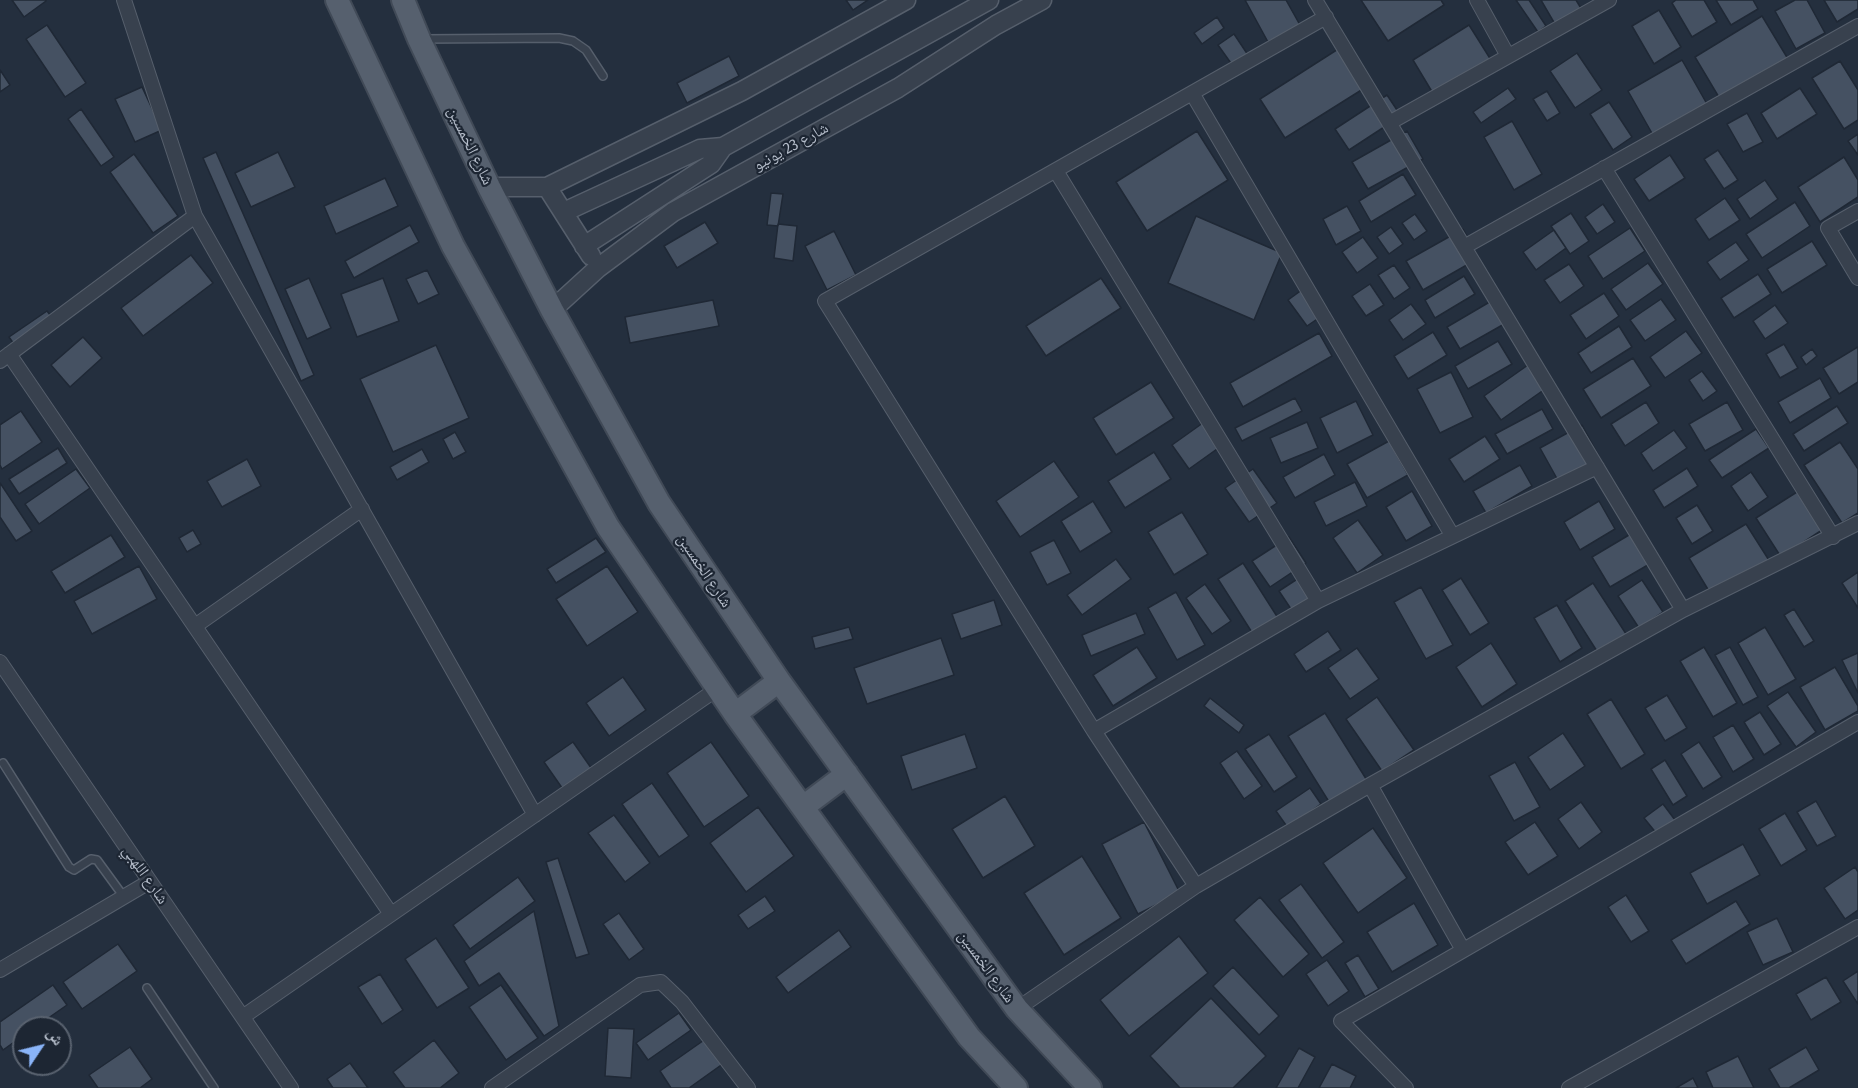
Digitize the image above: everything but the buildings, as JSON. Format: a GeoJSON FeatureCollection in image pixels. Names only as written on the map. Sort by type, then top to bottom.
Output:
{"type":"FeatureCollection","features":[{"type":"Feature","properties":{"kind":"main road"},"geometry":{"type":"LineString","coordinates":[[338,0],[453,246],[608,527],[717,689],[969,1037],[1016,1088]]}},
{"type":"Feature","properties":{"kind":"main road","name":"شارع الخمسين"},"geometry":{"type":"LineString","coordinates":[[403,0],[489,187],[552,310],[659,503],[779,681],[1017,1009],[1090,1088]]}},
{"type":"Feature","properties":{"kind":"main road"},"geometry":{"type":"LineString","coordinates":[[735,714],[779,681]]}},
{"type":"Feature","properties":{"kind":"main road"},"geometry":{"type":"LineString","coordinates":[[803,807],[847,774]]}},
{"type":"Feature","properties":{"kind":"street"},"geometry":{"type":"LineString","coordinates":[[124,0],[195,216],[535,815]]}},
{"type":"Feature","properties":{"kind":"street"},"geometry":{"type":"LineString","coordinates":[[489,187],[547,187],[742,91],[906,0]]}},
{"type":"Feature","properties":{"kind":"street"},"geometry":{"type":"LineString","coordinates":[[564,212],[700,149],[723,147],[989,0]]}},
{"type":"Feature","properties":{"kind":"street","name":"شارع 23 يونيو"},"geometry":{"type":"LineString","coordinates":[[552,310],[598,268],[673,212],[898,88],[996,25],[1042,0]]}},
{"type":"Feature","properties":{"kind":"street"},"geometry":{"type":"LineString","coordinates":[[1315,0],[1683,610]]}},
{"type":"Feature","properties":{"kind":"street"},"geometry":{"type":"LineString","coordinates":[[1477,0],[1508,56]]}},
{"type":"Feature","properties":{"kind":"street"},"geometry":{"type":"LineString","coordinates":[[1389,123],[1610,0]]}},
{"type":"Feature","properties":{"kind":"street"},"geometry":{"type":"LineString","coordinates":[[1196,885],[1094,731],[825,301],[1326,17]]}},
{"type":"Feature","properties":{"kind":"street"},"geometry":{"type":"LineString","coordinates":[[1464,247],[1858,26]]}},
{"type":"Feature","properties":{"kind":"street"},"geometry":{"type":"LineString","coordinates":[[1192,93],[1452,535]]}},
{"type":"Feature","properties":{"kind":"street"},"geometry":{"type":"LineString","coordinates":[[584,246],[711,164],[723,147]]}},
{"type":"Feature","properties":{"kind":"street"},"geometry":{"type":"LineString","coordinates":[[1604,168],[1833,537]]}},
{"type":"Feature","properties":{"kind":"street"},"geometry":{"type":"LineString","coordinates":[[1056,171],[1318,601]]}},
{"type":"Feature","properties":{"kind":"street"},"geometry":{"type":"LineString","coordinates":[[547,187],[598,268]]}},
{"type":"Feature","properties":{"kind":"street"},"geometry":{"type":"LineString","coordinates":[[1858,211],[1828,228],[1858,278]]}},
{"type":"Feature","properties":{"kind":"street"},"geometry":{"type":"LineString","coordinates":[[195,216],[5,358],[195,626],[391,914]]}},
{"type":"Feature","properties":{"kind":"street"},"geometry":{"type":"LineString","coordinates":[[1094,731],[1318,601],[1597,467]]}},
{"type":"Feature","properties":{"kind":"street"},"geometry":{"type":"LineString","coordinates":[[195,626],[362,509]]}},
{"type":"Feature","properties":{"kind":"street"},"geometry":{"type":"LineString","coordinates":[[1017,1009],[1196,885],[1683,610],[1858,523]]}},
{"type":"Feature","properties":{"kind":"street","name":"شارع اللهبي"},"geometry":{"type":"LineString","coordinates":[[0,662],[149,882],[244,1016],[291,1088]]}},
{"type":"Feature","properties":{"kind":"street"},"geometry":{"type":"LineString","coordinates":[[244,1016],[717,689]]}},
{"type":"Feature","properties":{"kind":"street"},"geometry":{"type":"LineString","coordinates":[[1406,1088],[1341,1021],[1858,722]]}},
{"type":"Feature","properties":{"kind":"street"},"geometry":{"type":"LineString","coordinates":[[1370,785],[1463,950]]}},
{"type":"Feature","properties":{"kind":"street"},"geometry":{"type":"LineString","coordinates":[[0,970],[149,882]]}},
{"type":"Feature","properties":{"kind":"street"},"geometry":{"type":"LineString","coordinates":[[1569,1088],[1858,927]]}},
{"type":"Feature","properties":{"kind":"street"},"geometry":{"type":"LineString","coordinates":[[492,1088],[640,985],[661,982],[682,1002],[748,1088]]}},
{"type":"Feature","properties":{"kind":"lane"},"geometry":{"type":"LineString","coordinates":[[419,39],[560,38],[573,41],[586,50],[603,76]]}},
{"type":"Feature","properties":{"kind":"lane"},"geometry":{"type":"LineString","coordinates":[[3,763],[69,867],[74,870],[91,860],[97,860],[124,897]]}},
{"type":"Feature","properties":{"kind":"lane"},"geometry":{"type":"LineString","coordinates":[[147,988],[214,1088]]}}]}
